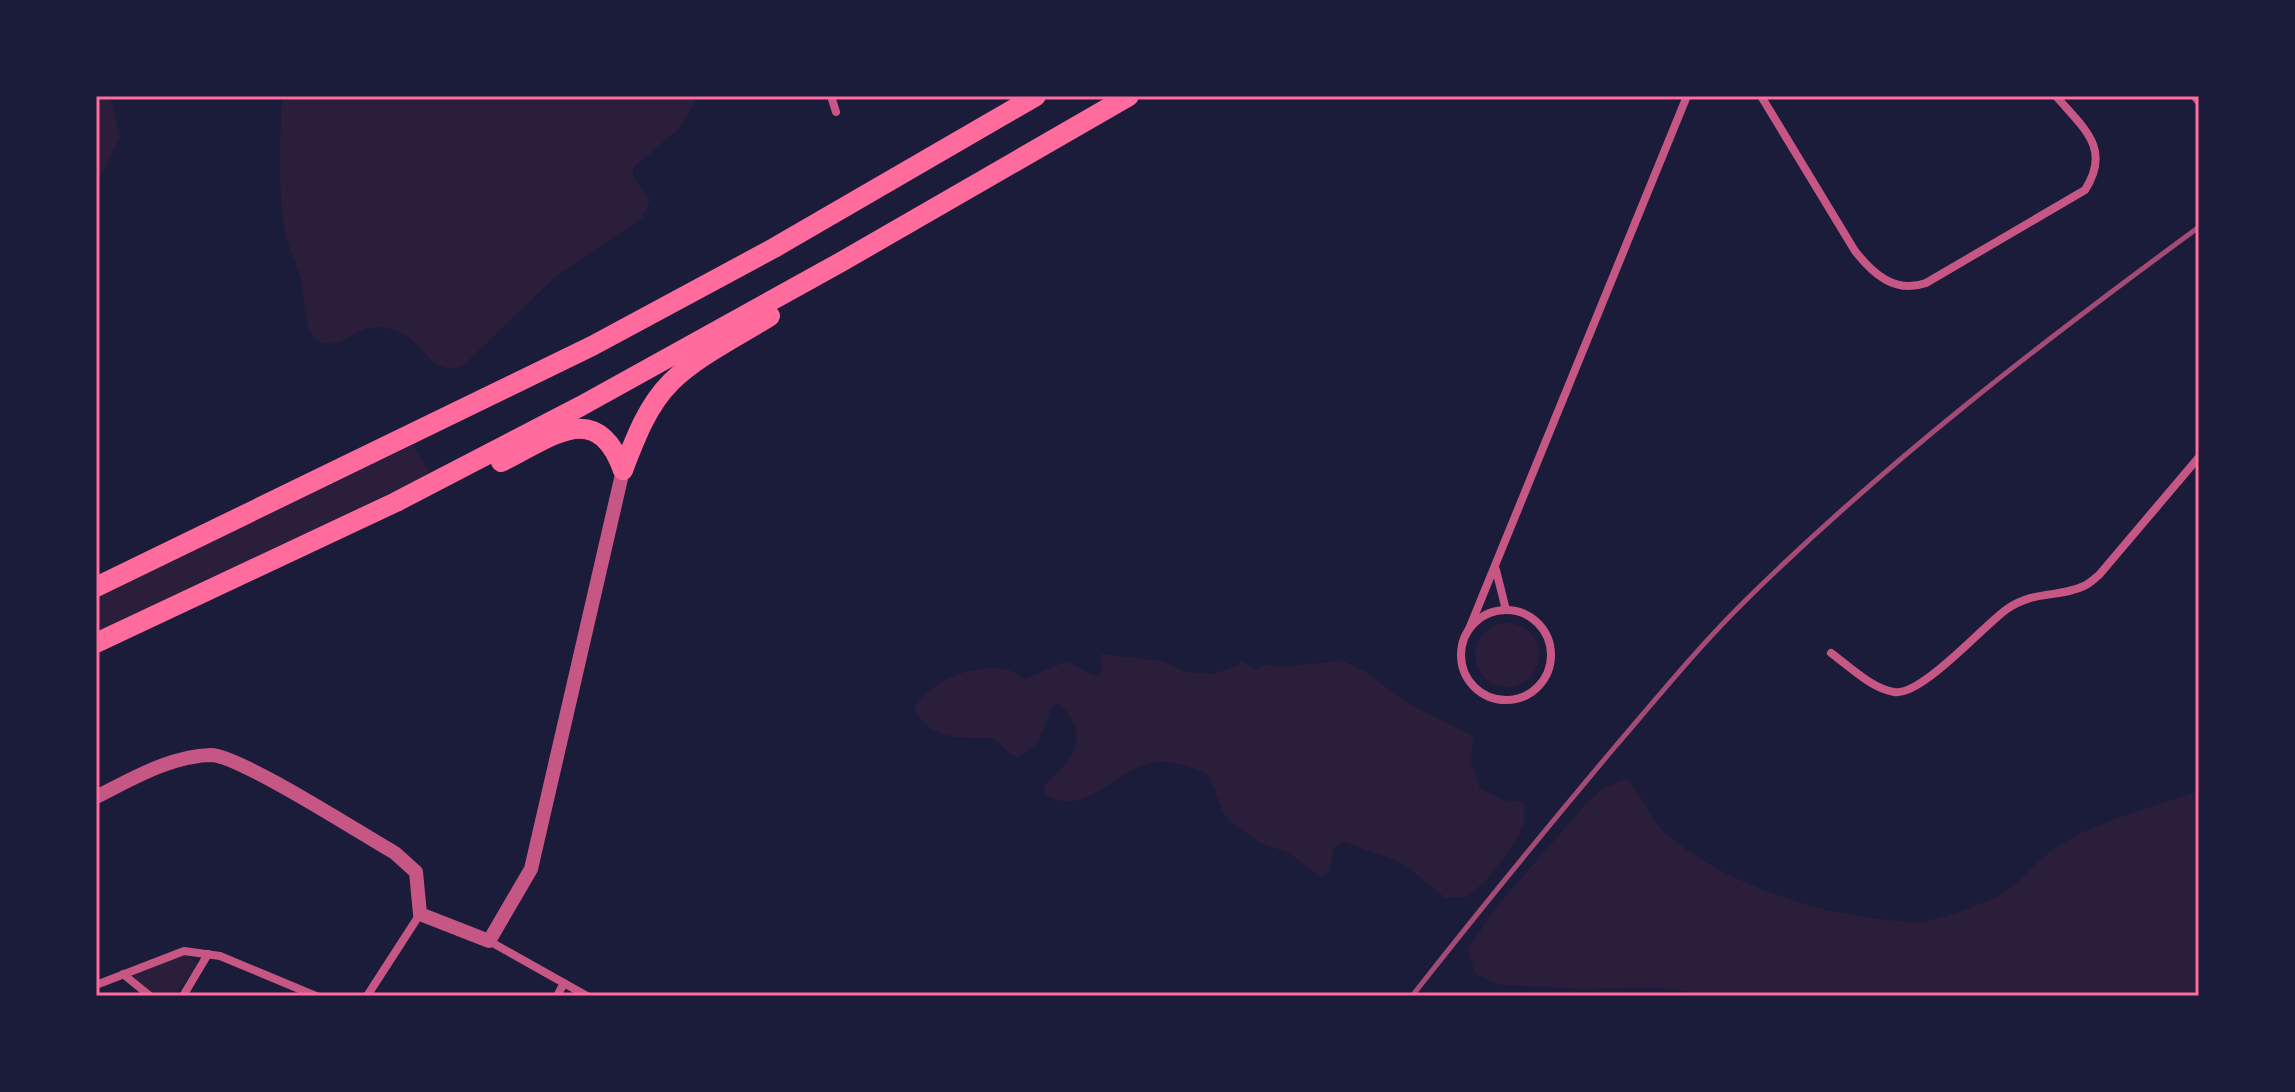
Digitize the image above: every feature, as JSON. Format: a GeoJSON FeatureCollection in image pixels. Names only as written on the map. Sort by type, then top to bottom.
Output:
{"type":"FeatureCollection","features":[{"type":"Feature","properties":{"kind":"highway"},"geometry":{"type":"LineString","coordinates":[[96,587],[592,346],[774,248],[1036,96]]}},
{"type":"Feature","properties":{"kind":"highway"},"geometry":{"type":"LineString","coordinates":[[96,643],[396,502],[581,406],[841,262],[1129,96]]}},
{"type":"Feature","properties":{"kind":"highway"},"geometry":{"type":"LineString","coordinates":[[623,470],[639,430],[670,383],[790,303],[841,262]]}},
{"type":"Feature","properties":{"kind":"highway"},"geometry":{"type":"LineString","coordinates":[[396,502],[440,490],[573,429],[586,427],[601,433],[613,446],[623,470]]}},
{"type":"Feature","properties":{"kind":"street"},"geometry":{"type":"LineString","coordinates":[[831,96],[836,112]]}},
{"type":"Feature","properties":{"kind":"street"},"geometry":{"type":"LineString","coordinates":[[1469,629],[1492,612],[1522,612],[1535,620],[1551,646],[1547,676],[1538,688],[1525,696],[1510,700],[1495,699],[1471,683],[1461,656],[1463,642],[1496,570],[1687,96]]}},
{"type":"Feature","properties":{"kind":"street"},"geometry":{"type":"LineString","coordinates":[[1761,96],[1862,260],[1888,281],[1912,288],[1926,283],[2085,190],[2093,177],[2097,150],[2088,133],[2056,96]]}},
{"type":"Feature","properties":{"kind":"street"},"geometry":{"type":"LineString","coordinates":[[2194,96],[2199,102]]}},
{"type":"Feature","properties":{"kind":"street"},"geometry":{"type":"LineString","coordinates":[[1831,653],[1884,690],[1899,693],[1913,687],[1959,653],[2006,610],[2031,596],[2083,587],[2099,575],[2199,457]]}},
{"type":"Feature","properties":{"kind":"street"},"geometry":{"type":"LineString","coordinates":[[489,941],[531,869],[623,470]]}},
{"type":"Feature","properties":{"kind":"street"},"geometry":{"type":"LineString","coordinates":[[1496,570],[1506,610]]}},
{"type":"Feature","properties":{"kind":"street"},"geometry":{"type":"LineString","coordinates":[[96,797],[168,763],[213,755],[243,765],[395,853],[416,872],[420,914],[367,996]]}},
{"type":"Feature","properties":{"kind":"street"},"geometry":{"type":"LineString","coordinates":[[420,914],[489,941],[587,996]]}},
{"type":"Feature","properties":{"kind":"street"},"geometry":{"type":"LineString","coordinates":[[96,985],[182,951],[208,954],[255,969],[316,996]]}},
{"type":"Feature","properties":{"kind":"street"},"geometry":{"type":"LineString","coordinates":[[183,996],[208,954]]}},
{"type":"Feature","properties":{"kind":"street"},"geometry":{"type":"LineString","coordinates":[[123,974],[150,996]]}},
{"type":"Feature","properties":{"kind":"street"},"geometry":{"type":"LineString","coordinates":[[557,996],[564,983]]}},
{"type":"Feature","properties":{"kind":"shaded area"},"geometry":{"type":"Polygon","coordinates":[[[96,96],[110,96],[120,137],[96,187],[96,96]]]}},
{"type":"Feature","properties":{"kind":"shaded area"},"geometry":{"type":"Polygon","coordinates":[[[282,96],[698,96],[680,128],[634,167],[633,177],[650,200],[642,218],[555,277],[464,365],[453,368],[436,364],[408,337],[385,328],[364,330],[333,344],[324,343],[311,333],[302,283],[286,238],[282,214],[282,96]]]}},
{"type":"Feature","properties":{"kind":"shaded area"},"geometry":{"type":"Polygon","coordinates":[[[414,445],[430,474],[96,633],[96,596],[414,445]]]}},
{"type":"Feature","properties":{"kind":"shaded area"},"geometry":{"type":"Polygon","coordinates":[[[1501,623],[1513,623],[1530,632],[1537,643],[1537,667],[1530,678],[1513,687],[1501,687],[1489,682],[1480,673],[1475,661],[1475,649],[1480,637],[1489,628],[1501,623]]]}},
{"type":"Feature","properties":{"kind":"shaded area"},"geometry":{"type":"Polygon","coordinates":[[[1101,654],[1163,661],[1186,672],[1213,674],[1239,665],[1240,660],[1254,669],[1267,665],[1288,667],[1341,660],[1364,671],[1411,705],[1473,736],[1471,762],[1480,788],[1503,800],[1524,802],[1525,821],[1514,844],[1486,881],[1466,897],[1445,898],[1404,864],[1345,842],[1334,847],[1329,872],[1321,877],[1289,853],[1260,843],[1229,820],[1208,774],[1186,766],[1163,762],[1147,764],[1085,798],[1072,801],[1045,794],[1044,786],[1071,757],[1077,738],[1070,716],[1060,703],[1052,707],[1038,743],[1019,757],[1012,755],[993,738],[948,736],[938,732],[929,727],[914,709],[940,683],[965,672],[1002,668],[1025,679],[1067,661],[1094,676],[1102,670],[1101,654]]]}},
{"type":"Feature","properties":{"kind":"shaded area"},"geometry":{"type":"Polygon","coordinates":[[[1626,779],[1669,836],[1716,868],[1797,902],[1853,915],[1913,923],[1940,918],[1992,899],[2010,888],[2049,852],[2073,837],[2199,791],[2199,996],[1695,996],[1685,991],[1659,988],[1582,989],[1500,985],[1475,974],[1468,949],[1497,906],[1584,806],[1603,788],[1626,779]]]}},
{"type":"Feature","properties":{"kind":"shaded area"},"geometry":{"type":"Polygon","coordinates":[[[184,951],[198,964],[174,996],[155,996],[123,974],[184,951]]]}},
{"type":"Feature","properties":{"kind":"railway"},"geometry":{"type":"LineString","coordinates":[[1412,996],[1614,748],[1747,599],[1910,451],[2081,315],[2199,227]]}}]}
